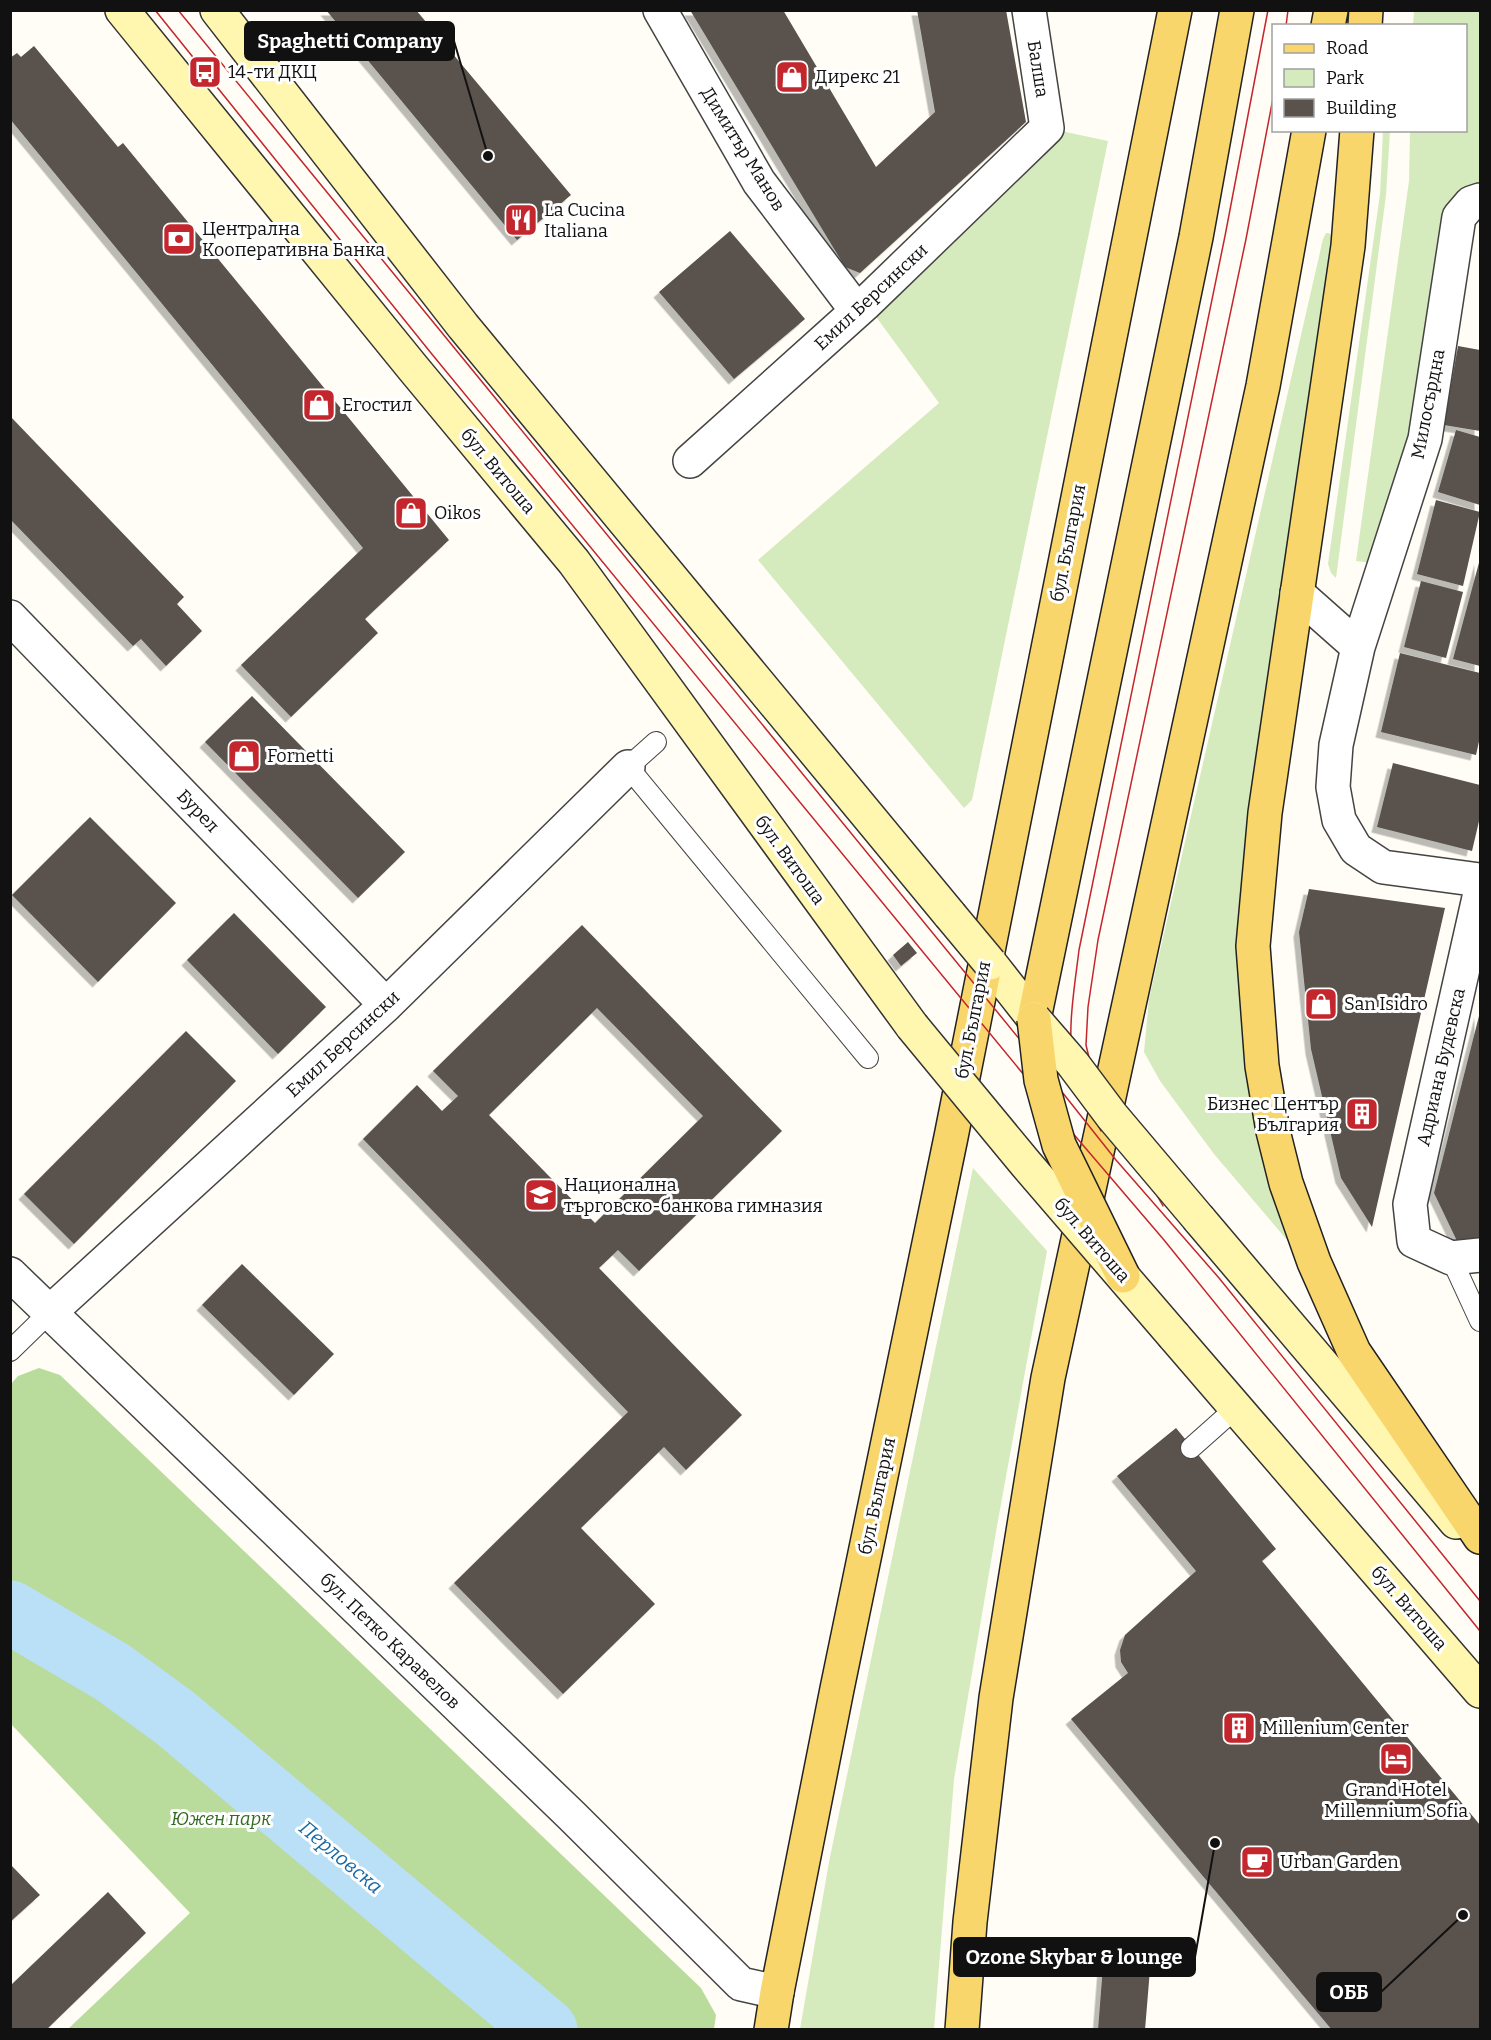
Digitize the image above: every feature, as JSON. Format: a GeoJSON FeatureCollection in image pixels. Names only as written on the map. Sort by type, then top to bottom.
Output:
{"type":"FeatureCollection","features":[{"type":"Feature","properties":{"kind":"main road","name":"бул. България"},"geometry":{"type":"LineString","coordinates":[[771,2030],[837,1689],[951,1137],[1175,10]]}},
{"type":"Feature","properties":{"kind":"main road"},"geometry":{"type":"LineString","coordinates":[[1123,1276],[1059,1145],[1041,1080],[1034,1019],[1198,226],[1237,10]]}},
{"type":"Feature","properties":{"kind":"main road"},"geometry":{"type":"LineString","coordinates":[[962,2030],[970,1922],[996,1698],[1048,1378],[1260,397],[1309,132]]}},
{"type":"Feature","properties":{"kind":"main road"},"geometry":{"type":"LineString","coordinates":[[1357,132],[1348,246],[1265,813],[1253,946],[1262,1066],[1273,1131],[1286,1183],[1314,1262],[1354,1352],[1480,1537]]}},
{"type":"Feature","properties":{"kind":"street","name":"бул. Витоша"},"geometry":{"type":"LineString","coordinates":[[122,10],[574,562],[912,1026],[1000,1134],[1480,1691]]}},
{"type":"Feature","properties":{"kind":"street"},"geometry":{"type":"LineString","coordinates":[[217,10],[463,326],[951,915],[1073,1064],[1112,1116],[1480,1551]]}},
{"type":"Feature","properties":{"kind":"street","name":"Димитър Манов"},"geometry":{"type":"LineString","coordinates":[[660,10],[759,182],[857,311]]}},
{"type":"Feature","properties":{"kind":"street","name":"Балша"},"geometry":{"type":"LineString","coordinates":[[1029,10],[1047,128]]}},
{"type":"Feature","properties":{"kind":"street","name":"Емил Берсински"},"geometry":{"type":"LineString","coordinates":[[690,461],[857,311],[1047,128]]}},
{"type":"Feature","properties":{"kind":"street","name":"Милосърдна"},"geometry":{"type":"LineString","coordinates":[[1480,200],[1471,203],[1460,217],[1425,439],[1358,647],[1336,745],[1333,787],[1339,820],[1356,849],[1383,867],[1480,880]]}},
{"type":"Feature","properties":{"kind":"street"},"geometry":{"type":"LineString","coordinates":[[1297,593],[1358,647]]}},
{"type":"Feature","properties":{"kind":"street","name":"Бурел"},"geometry":{"type":"LineString","coordinates":[[10,617],[386,1005]]}},
{"type":"Feature","properties":{"kind":"street","name":"Емил Берсински"},"geometry":{"type":"LineString","coordinates":[[50,1312],[386,1005],[628,767]]}},
{"type":"Feature","properties":{"kind":"street","name":"Адриана Будевска"},"geometry":{"type":"LineString","coordinates":[[1466,1256],[1414,1241],[1410,1204],[1480,893]]}},
{"type":"Feature","properties":{"kind":"street","name":"бул. Петко Каравелов"},"geometry":{"type":"LineString","coordinates":[[10,1274],[572,1816],[741,1984],[777,1992]]}},
{"type":"Feature","properties":{"kind":"lane"},"geometry":{"type":"LineString","coordinates":[[656,741],[628,767],[868,1058]]}},
{"type":"Feature","properties":{"kind":"lane"},"geometry":{"type":"LineString","coordinates":[[1466,1256],[1480,1321]]}},
{"type":"Feature","properties":{"kind":"lane"},"geometry":{"type":"LineString","coordinates":[[10,1351],[50,1312]]}},
{"type":"Feature","properties":{"kind":"lane"},"geometry":{"type":"LineString","coordinates":[[1191,1448],[1236,1408]]}},
{"type":"Feature","properties":{"kind":"green space"},"geometry":{"type":"Polygon","coordinates":[[[1414,11],[1480,11],[1480,182],[1449,202],[1422,383],[1373,563],[1356,561],[1409,181],[1410,132],[1467,132],[1467,24],[1413,24],[1414,11]]]}},
{"type":"Feature","properties":{"kind":"green space"},"geometry":{"type":"Polygon","coordinates":[[[1047,128],[1108,141],[972,800],[964,808],[758,560],[939,403],[866,303],[1047,128]]]}},
{"type":"Feature","properties":{"kind":"green space"},"geometry":{"type":"Polygon","coordinates":[[[1383,132],[1390,132],[1386,195],[1336,578],[1331,573],[1328,564],[1380,194],[1383,132]]]}},
{"type":"Feature","properties":{"kind":"green space"},"geometry":{"type":"Polygon","coordinates":[[[1326,233],[1333,238],[1244,862],[1293,1247],[1214,1154],[1160,1081],[1144,1052],[1149,999],[1326,233]]]}},
{"type":"Feature","properties":{"kind":"green space"},"geometry":{"type":"Polygon","coordinates":[[[973,1168],[1047,1251],[954,1779],[934,2029],[800,2029],[829,1862],[973,1168]]]}},
{"type":"Feature","properties":{"kind":"green space","name":"Южен парк"},"geometry":{"type":"Polygon","coordinates":[[[39,1368],[60,1375],[701,1988],[716,2015],[714,2029],[68,2029],[190,1913],[11,1724],[11,1384],[18,1376],[39,1368]]]}},
{"type":"Feature","properties":{"kind":"building"},"geometry":{"type":"Polygon","coordinates":[[[326,10],[416,10],[571,195],[517,240],[326,10]]]}},
{"type":"Feature","properties":{"kind":"building"},"geometry":{"type":"Polygon","coordinates":[[[690,10],[783,10],[876,167],[935,112],[917,10],[1006,10],[1026,122],[860,273],[845,267],[690,10]]]}},
{"type":"Feature","properties":{"kind":"building"},"geometry":{"type":"Polygon","coordinates":[[[34,46],[118,147],[123,143],[449,540],[365,619],[378,633],[291,717],[241,665],[363,548],[10,119],[10,58],[17,53],[21,57],[34,46]]]}},
{"type":"Feature","properties":{"kind":"building"},"geometry":{"type":"Polygon","coordinates":[[[730,231],[805,319],[734,379],[659,292],[730,231]]]}},
{"type":"Feature","properties":{"kind":"building"},"geometry":{"type":"Polygon","coordinates":[[[1458,346],[1480,350],[1480,431],[1444,425],[1458,346]]]}},
{"type":"Feature","properties":{"kind":"building"},"geometry":{"type":"Polygon","coordinates":[[[10,416],[184,597],[177,604],[202,631],[166,666],[141,639],[133,646],[10,519],[10,416]]]}},
{"type":"Feature","properties":{"kind":"building"},"geometry":{"type":"Polygon","coordinates":[[[1456,430],[1480,437],[1480,505],[1438,492],[1456,430]]]}},
{"type":"Feature","properties":{"kind":"building"},"geometry":{"type":"Polygon","coordinates":[[[1436,500],[1480,512],[1463,586],[1417,574],[1436,500]]]}},
{"type":"Feature","properties":{"kind":"building"},"geometry":{"type":"Polygon","coordinates":[[[1480,559],[1480,666],[1453,659],[1480,559]]]}},
{"type":"Feature","properties":{"kind":"building"},"geometry":{"type":"Polygon","coordinates":[[[1421,581],[1463,592],[1446,658],[1404,647],[1421,581]]]}},
{"type":"Feature","properties":{"kind":"building"},"geometry":{"type":"Polygon","coordinates":[[[1400,653],[1480,673],[1480,737],[1476,755],[1381,732],[1400,653]]]}},
{"type":"Feature","properties":{"kind":"building"},"geometry":{"type":"Polygon","coordinates":[[[252,696],[405,852],[358,898],[205,742],[252,696]]]}},
{"type":"Feature","properties":{"kind":"building"},"geometry":{"type":"Polygon","coordinates":[[[1393,763],[1480,785],[1480,817],[1472,851],[1377,827],[1393,763]]]}},
{"type":"Feature","properties":{"kind":"building"},"geometry":{"type":"Polygon","coordinates":[[[90,817],[176,903],[98,982],[12,895],[90,817]]]}},
{"type":"Feature","properties":{"kind":"building","name":"Бизнес Център България"},"geometry":{"type":"Polygon","coordinates":[[[1309,889],[1445,908],[1372,1227],[1341,1178],[1311,1049],[1299,932],[1309,889]]]}},
{"type":"Feature","properties":{"kind":"building"},"geometry":{"type":"Polygon","coordinates":[[[234,913],[326,1007],[278,1054],[187,960],[234,913]]]}},
{"type":"Feature","properties":{"kind":"building"},"geometry":{"type":"Polygon","coordinates":[[[582,925],[782,1131],[639,1271],[618,1250],[599,1268],[742,1415],[686,1470],[664,1447],[581,1528],[655,1604],[563,1694],[454,1583],[628,1412],[363,1139],[417,1085],[442,1111],[458,1096],[433,1071],[582,925]],[[597,1008],[489,1115],[595,1223],[703,1116],[597,1008]]]}},
{"type":"Feature","properties":{"kind":"building"},"geometry":{"type":"Polygon","coordinates":[[[908,942],[917,953],[901,966],[893,955],[908,942]]]}},
{"type":"Feature","properties":{"kind":"building"},"geometry":{"type":"Polygon","coordinates":[[[1480,1012],[1480,1239],[1457,1241],[1434,1193],[1480,1012]]]}},
{"type":"Feature","properties":{"kind":"building"},"geometry":{"type":"Polygon","coordinates":[[[186,1031],[236,1081],[74,1244],[24,1194],[186,1031]]]}},
{"type":"Feature","properties":{"kind":"building"},"geometry":{"type":"Polygon","coordinates":[[[242,1264],[334,1354],[294,1395],[202,1305],[242,1264]]]}},
{"type":"Feature","properties":{"kind":"building","name":"Millenium Center"},"geometry":{"type":"Polygon","coordinates":[[[1176,1428],[1276,1549],[1262,1561],[1480,1825],[1480,2030],[1332,2030],[1071,1719],[1128,1673],[1121,1662],[1120,1650],[1125,1635],[1196,1571],[1117,1476],[1176,1428]]]}},
{"type":"Feature","properties":{"kind":"building"},"geometry":{"type":"Polygon","coordinates":[[[10,1864],[40,1895],[10,1922],[10,1864]]]}},
{"type":"Feature","properties":{"kind":"building"},"geometry":{"type":"Polygon","coordinates":[[[108,1892],[146,1933],[46,2030],[10,2030],[10,1986],[108,1892]]]}},
{"type":"Feature","properties":{"kind":"building"},"geometry":{"type":"Polygon","coordinates":[[[1104,1953],[1151,1957],[1145,2030],[1098,2030],[1104,1953]]]}},
{"type":"Feature","properties":{"kind":"waterway","name":"Перловска"},"geometry":{"type":"LineString","coordinates":[[10,1612],[112,1672],[174,1717],[546,2030]]}},
{"type":"Feature","properties":{"kind":"tram line"},"geometry":{"type":"LineString","coordinates":[[155,10],[431,353],[1047,1103],[1164,1240],[1480,1631]]}},
{"type":"Feature","properties":{"kind":"tram line"},"geometry":{"type":"LineString","coordinates":[[178,10],[1116,1160],[1219,1278],[1480,1601]]}},
{"type":"Feature","properties":{"kind":"tram line"},"geometry":{"type":"LineString","coordinates":[[1101,1131],[1082,1092],[1072,1054],[1072,1009],[1079,950],[1225,236],[1268,10]]}},
{"type":"Feature","properties":{"kind":"tram line"},"geometry":{"type":"LineString","coordinates":[[1286,24],[1288,10]]}},
{"type":"Feature","properties":{"kind":"tram line"},"geometry":{"type":"LineString","coordinates":[[1163,1206],[1112,1116],[1092,1070],[1086,1045],[1088,1007],[1098,940],[1246,239],[1272,103]]}},
{"type":"Feature","properties":{"kind":"place","name":"14-ти ДКЦ"},"geometry":{"type":"Point","coordinates":[205,72]}},
{"type":"Feature","properties":{"kind":"place","name":"Дирекс 21"},"geometry":{"type":"Point","coordinates":[792,77]}},
{"type":"Feature","properties":{"kind":"place","name":"Spaghetti Company"},"geometry":{"type":"Point","coordinates":[488,156]}},
{"type":"Feature","properties":{"kind":"place","name":"La Cucina Italiana"},"geometry":{"type":"Point","coordinates":[521,220]}},
{"type":"Feature","properties":{"kind":"place","name":"Централна Кооперативна Банка"},"geometry":{"type":"Point","coordinates":[179,239]}},
{"type":"Feature","properties":{"kind":"place","name":"Егостил"},"geometry":{"type":"Point","coordinates":[319,405]}},
{"type":"Feature","properties":{"kind":"place","name":"Oikos"},"geometry":{"type":"Point","coordinates":[411,513]}},
{"type":"Feature","properties":{"kind":"place","name":"Fornetti"},"geometry":{"type":"Point","coordinates":[244,756]}},
{"type":"Feature","properties":{"kind":"place","name":"San Isidro"},"geometry":{"type":"Point","coordinates":[1321,1004]}},
{"type":"Feature","properties":{"kind":"place","name":"Бизнес Център България"},"geometry":{"type":"Point","coordinates":[1362,1114]}},
{"type":"Feature","properties":{"kind":"place","name":"Национална търговско-банкова гимназия"},"geometry":{"type":"Point","coordinates":[541,1195]}},
{"type":"Feature","properties":{"kind":"place","name":"Millenium Center"},"geometry":{"type":"Point","coordinates":[1239,1728]}},
{"type":"Feature","properties":{"kind":"place","name":"Grand Hotel Millennium Sofia"},"geometry":{"type":"Point","coordinates":[1396,1759]}},
{"type":"Feature","properties":{"kind":"place","name":"Ozone Skybar & lounge"},"geometry":{"type":"Point","coordinates":[1215,1843]}},
{"type":"Feature","properties":{"kind":"place","name":"Urban Garden"},"geometry":{"type":"Point","coordinates":[1257,1862]}},
{"type":"Feature","properties":{"kind":"place","name":"ОББ"},"geometry":{"type":"Point","coordinates":[1463,1915]}}]}
